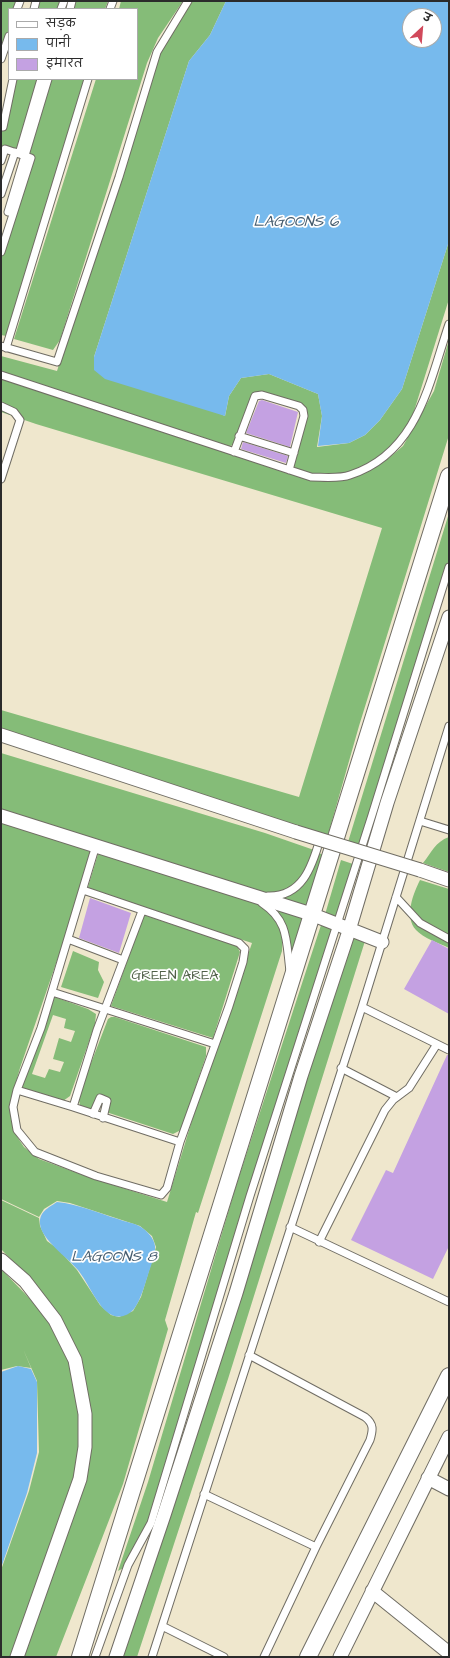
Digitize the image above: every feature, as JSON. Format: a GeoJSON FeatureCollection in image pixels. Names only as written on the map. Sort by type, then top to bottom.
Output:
{"type":"FeatureCollection","features":[{"type":"Feature","properties":{"kind":"street"},"geometry":{"type":"LineString","coordinates":[[80,1657],[449,476]]}},
{"type":"Feature","properties":{"kind":"street"},"geometry":{"type":"LineString","coordinates":[[116,1657],[236,1293],[301,1076],[343,926],[387,803],[449,617]]}},
{"type":"Feature","properties":{"kind":"street"},"geometry":{"type":"LineString","coordinates":[[1,735],[296,832],[449,880]]}},
{"type":"Feature","properties":{"kind":"street"},"geometry":{"type":"LineString","coordinates":[[1,816],[311,914],[382,942]]}},
{"type":"Feature","properties":{"kind":"street"},"geometry":{"type":"LineString","coordinates":[[1,1260],[25,1281],[55,1320],[75,1360],[85,1414],[85,1447],[80,1479],[17,1657]]}},
{"type":"Feature","properties":{"kind":"street"},"geometry":{"type":"LineString","coordinates":[[308,1657],[449,1376]]}},
{"type":"Feature","properties":{"kind":"street"},"geometry":{"type":"LineString","coordinates":[[340,1657],[449,1437]]}},
{"type":"Feature","properties":{"kind":"street"},"geometry":{"type":"LineString","coordinates":[[428,1478],[449,1489]]}},
{"type":"Feature","properties":{"kind":"street"},"geometry":{"type":"LineString","coordinates":[[372,1591],[449,1653]]}},
{"type":"Feature","properties":{"kind":"lane"},"geometry":{"type":"LineString","coordinates":[[88,80],[3,347],[56,362],[119,177],[157,52],[188,1]]}},
{"type":"Feature","properties":{"kind":"lane"},"geometry":{"type":"LineString","coordinates":[[1,59],[8,39]]}},
{"type":"Feature","properties":{"kind":"lane"},"geometry":{"type":"LineString","coordinates":[[1,127],[3,127],[8,108],[13,80]]}},
{"type":"Feature","properties":{"kind":"lane"},"geometry":{"type":"LineString","coordinates":[[8,212],[20,154],[41,80]]}},
{"type":"Feature","properties":{"kind":"lane"},"geometry":{"type":"LineString","coordinates":[[1,194],[20,154],[48,80]]}},
{"type":"Feature","properties":{"kind":"lane"},"geometry":{"type":"LineString","coordinates":[[1,161],[5,149],[32,158],[1,252]]}},
{"type":"Feature","properties":{"kind":"lane"},"geometry":{"type":"LineString","coordinates":[[1,375],[311,477],[350,475],[386,457],[407,433],[417,416],[449,324]]}},
{"type":"Feature","properties":{"kind":"lane"},"geometry":{"type":"LineString","coordinates":[[234,452],[255,396],[262,395],[299,406],[303,410],[304,416],[289,470]]}},
{"type":"Feature","properties":{"kind":"lane"},"geometry":{"type":"LineString","coordinates":[[1,406],[14,412],[20,420],[1,479]]}},
{"type":"Feature","properties":{"kind":"lane"},"geometry":{"type":"LineString","coordinates":[[239,436],[294,453]]}},
{"type":"Feature","properties":{"kind":"lane"},"geometry":{"type":"LineString","coordinates":[[95,1657],[128,1565],[151,1523],[250,1196],[343,926],[449,567]]}},
{"type":"Feature","properties":{"kind":"lane"},"geometry":{"type":"LineString","coordinates":[[152,1657],[341,1068],[362,1007],[449,726]]}},
{"type":"Feature","properties":{"kind":"lane"},"geometry":{"type":"LineString","coordinates":[[420,821],[449,830]]}},
{"type":"Feature","properties":{"kind":"lane"},"geometry":{"type":"LineString","coordinates":[[252,896],[276,896],[291,891],[304,881],[313,865],[320,839]]}},
{"type":"Feature","properties":{"kind":"lane"},"geometry":{"type":"LineString","coordinates":[[83,890],[239,943],[245,949],[243,962],[180,1142],[167,1188],[161,1195],[96,1176],[35,1152],[17,1130],[13,1107],[17,1090],[41,1028],[96,846]]}},
{"type":"Feature","properties":{"kind":"lane"},"geometry":{"type":"LineString","coordinates":[[252,896],[271,909],[282,923],[286,935],[291,983]]}},
{"type":"Feature","properties":{"kind":"lane"},"geometry":{"type":"LineString","coordinates":[[396,897],[420,923],[449,939]]}},
{"type":"Feature","properties":{"kind":"lane"},"geometry":{"type":"LineString","coordinates":[[73,1108],[105,1009],[142,911]]}},
{"type":"Feature","properties":{"kind":"lane"},"geometry":{"type":"LineString","coordinates":[[68,939],[123,960]]}},
{"type":"Feature","properties":{"kind":"lane"},"geometry":{"type":"LineString","coordinates":[[52,992],[215,1044]]}},
{"type":"Feature","properties":{"kind":"lane"},"geometry":{"type":"LineString","coordinates":[[362,1007],[449,1050]]}},
{"type":"Feature","properties":{"kind":"lane"},"geometry":{"type":"LineString","coordinates":[[320,1242],[389,1104],[409,1088],[437,1044]]}},
{"type":"Feature","properties":{"kind":"lane"},"geometry":{"type":"LineString","coordinates":[[341,1068],[397,1097]]}},
{"type":"Feature","properties":{"kind":"lane"},"geometry":{"type":"LineString","coordinates":[[17,1090],[180,1142]]}},
{"type":"Feature","properties":{"kind":"lane"},"geometry":{"type":"LineString","coordinates":[[93,1114],[100,1098],[107,1101],[103,1118]]}},
{"type":"Feature","properties":{"kind":"lane"},"geometry":{"type":"LineString","coordinates":[[290,1227],[449,1302]]}},
{"type":"Feature","properties":{"kind":"lane"},"geometry":{"type":"LineString","coordinates":[[249,1355],[371,1421],[373,1427],[370,1440],[316,1547],[264,1657]]}},
{"type":"Feature","properties":{"kind":"lane"},"geometry":{"type":"LineString","coordinates":[[204,1494],[316,1547]]}},
{"type":"Feature","properties":{"kind":"lane"},"geometry":{"type":"LineString","coordinates":[[162,1626],[224,1657]]}},
{"type":"Feature","properties":{"kind":"green space"},"geometry":{"type":"Polygon","coordinates":[[[1,1],[17,1],[15,8],[8,8],[8,31],[1,53],[1,1]]]}},
{"type":"Feature","properties":{"kind":"green space"},"geometry":{"type":"Polygon","coordinates":[[[38,1],[62,1],[59,8],[36,8],[38,1]]]}},
{"type":"Feature","properties":{"kind":"green space"},"geometry":{"type":"Polygon","coordinates":[[[76,1],[108,1],[105,8],[73,8],[76,1]]]}},
{"type":"Feature","properties":{"kind":"green space"},"geometry":{"type":"Polygon","coordinates":[[[121,1],[183,1],[158,38],[147,63],[60,340],[53,350],[14,339],[96,80],[138,80],[138,8],[119,8],[121,1]]]}},
{"type":"Feature","properties":{"kind":"green space"},"geometry":{"type":"Polygon","coordinates":[[[190,1],[226,1],[210,35],[189,61],[94,357],[225,416],[229,396],[241,378],[269,374],[318,394],[322,416],[317,447],[349,443],[365,435],[380,420],[402,389],[449,241],[449,299],[410,424],[387,453],[356,470],[341,474],[321,475],[304,472],[294,467],[292,461],[305,409],[257,394],[235,444],[228,447],[1,374],[1,356],[57,371],[160,53],[190,1]]]}},
{"type":"Feature","properties":{"kind":"green space"},"geometry":{"type":"Polygon","coordinates":[[[15,80],[39,80],[18,153],[4,148],[1,156],[1,128],[15,80]]]}},
{"type":"Feature","properties":{"kind":"green space"},"geometry":{"type":"Polygon","coordinates":[[[52,80],[84,80],[6,336],[1,335],[1,260],[34,157],[29,155],[52,80]]]}},
{"type":"Feature","properties":{"kind":"green space"},"geometry":{"type":"Polygon","coordinates":[[[449,340],[449,435],[359,726],[328,835],[1,735],[1,710],[299,797],[382,528],[36,424],[1,412],[1,378],[312,480],[368,470],[389,458],[403,446],[434,391],[449,340]]]}},
{"type":"Feature","properties":{"kind":"green space"},"geometry":{"type":"Polygon","coordinates":[[[449,513],[449,565],[362,845],[348,842],[449,513]]]}},
{"type":"Feature","properties":{"kind":"green space"},"geometry":{"type":"Polygon","coordinates":[[[1,753],[265,833],[314,850],[301,878],[295,884],[281,891],[259,892],[1,811],[1,753]]]}},
{"type":"Feature","properties":{"kind":"green space"},"geometry":{"type":"Polygon","coordinates":[[[1,821],[91,852],[62,946],[20,1068],[9,1107],[18,1138],[24,1147],[39,1159],[91,1178],[167,1202],[198,1101],[252,943],[93,891],[88,887],[98,854],[253,901],[266,910],[276,922],[281,935],[282,943],[282,951],[198,1213],[196,1212],[165,1320],[168,1329],[123,1484],[56,1657],[24,1657],[72,1521],[85,1479],[87,1399],[38,1288],[1,1249],[1,1200],[39,1218],[40,1226],[47,1241],[58,1249],[77,1270],[100,1305],[111,1315],[119,1317],[133,1311],[141,1297],[156,1247],[152,1236],[140,1226],[70,1203],[57,1201],[44,1209],[39,1217],[1,1199],[1,821]]]}},
{"type":"Feature","properties":{"kind":"green space"},"geometry":{"type":"Polygon","coordinates":[[[449,837],[449,872],[423,863],[440,842],[449,837]]]}},
{"type":"Feature","properties":{"kind":"green space"},"geometry":{"type":"Polygon","coordinates":[[[318,853],[328,856],[308,910],[275,898],[290,893],[318,853]]]}},
{"type":"Feature","properties":{"kind":"green space"},"geometry":{"type":"Polygon","coordinates":[[[341,860],[356,865],[337,923],[324,918],[341,860]]]}},
{"type":"Feature","properties":{"kind":"green space"},"geometry":{"type":"Polygon","coordinates":[[[420,880],[449,889],[449,948],[419,933],[412,925],[410,912],[412,899],[420,880]]]}},
{"type":"Feature","properties":{"kind":"green space"},"geometry":{"type":"Polygon","coordinates":[[[270,905],[307,914],[294,969],[286,927],[277,912],[270,905]]]}},
{"type":"Feature","properties":{"kind":"green space","name":"GREEN AREA"},"geometry":{"type":"Polygon","coordinates":[[[144,915],[237,946],[240,952],[213,1038],[111,1006],[144,915]]]}},
{"type":"Feature","properties":{"kind":"green space"},"geometry":{"type":"Polygon","coordinates":[[[322,922],[335,927],[150,1523],[127,1566],[118,1571],[148,1482],[236,1186],[322,922]]]}},
{"type":"Feature","properties":{"kind":"green space"},"geometry":{"type":"Polygon","coordinates":[[[350,932],[365,941],[228,1379],[137,1657],[119,1657],[350,932]]]}},
{"type":"Feature","properties":{"kind":"green space","name":"GREEN AREA"},"geometry":{"type":"Polygon","coordinates":[[[73,951],[99,962],[98,970],[104,982],[98,998],[61,987],[73,951]]]}},
{"type":"Feature","properties":{"kind":"green space"},"geometry":{"type":"Polygon","coordinates":[[[52,996],[88,1009],[96,1014],[95,1024],[70,1096],[63,1101],[19,1088],[52,996]],[[53,1015],[32,1074],[45,1078],[49,1069],[60,1072],[64,1062],[53,1059],[59,1038],[71,1042],[75,1031],[64,1028],[66,1019],[53,1015]]]}},
{"type":"Feature","properties":{"kind":"green space","name":"GREEN AREA"},"geometry":{"type":"Polygon","coordinates":[[[115,1017],[206,1047],[206,1056],[181,1130],[173,1134],[106,1112],[110,1100],[99,1096],[94,1110],[80,1105],[78,1097],[108,1019],[115,1017]]]}},
{"type":"Feature","properties":{"kind":"green space"},"geometry":{"type":"Polygon","coordinates":[[[1,1269],[31,1300],[57,1334],[72,1368],[76,1386],[79,1424],[79,1443],[73,1480],[11,1657],[1,1657],[1,1570],[29,1491],[39,1452],[37,1381],[23,1349],[31,1368],[17,1366],[1,1370],[1,1269]]]}},
{"type":"Feature","properties":{"kind":"water","name":"LAGOONS 6"},"geometry":{"type":"Polygon","coordinates":[[[226,1],[449,1],[449,241],[402,389],[380,420],[365,435],[349,443],[318,446],[322,416],[318,394],[269,374],[241,378],[229,396],[225,416],[105,379],[94,370],[94,357],[189,61],[210,35],[226,1]]]}},
{"type":"Feature","properties":{"kind":"water","name":"LAGOONS 8"},"geometry":{"type":"Polygon","coordinates":[[[57,1202],[80,1207],[136,1224],[152,1238],[155,1246],[153,1261],[140,1297],[134,1309],[130,1313],[118,1317],[107,1312],[102,1307],[74,1265],[45,1236],[40,1224],[41,1216],[50,1206],[57,1202]]]}},
{"type":"Feature","properties":{"kind":"water"},"geometry":{"type":"Polygon","coordinates":[[[18,1366],[31,1369],[37,1382],[37,1453],[27,1493],[1,1568],[1,1372],[18,1366]]]}},
{"type":"Feature","properties":{"kind":"building"},"geometry":{"type":"Polygon","coordinates":[[[262,400],[298,412],[290,447],[246,433],[259,401],[262,400]]]}},
{"type":"Feature","properties":{"kind":"building"},"geometry":{"type":"Polygon","coordinates":[[[243,442],[288,456],[286,463],[241,449],[243,442]]]}},
{"type":"Feature","properties":{"kind":"building"},"geometry":{"type":"Polygon","coordinates":[[[90,898],[131,913],[119,953],[79,938],[90,898]]]}},
{"type":"Feature","properties":{"kind":"building"},"geometry":{"type":"Polygon","coordinates":[[[432,940],[449,949],[449,1014],[404,989],[432,940]]]}},
{"type":"Feature","properties":{"kind":"building"},"geometry":{"type":"Polygon","coordinates":[[[447,1055],[449,1055],[449,1246],[433,1279],[351,1240],[386,1170],[393,1173],[447,1055]]]}}]}
